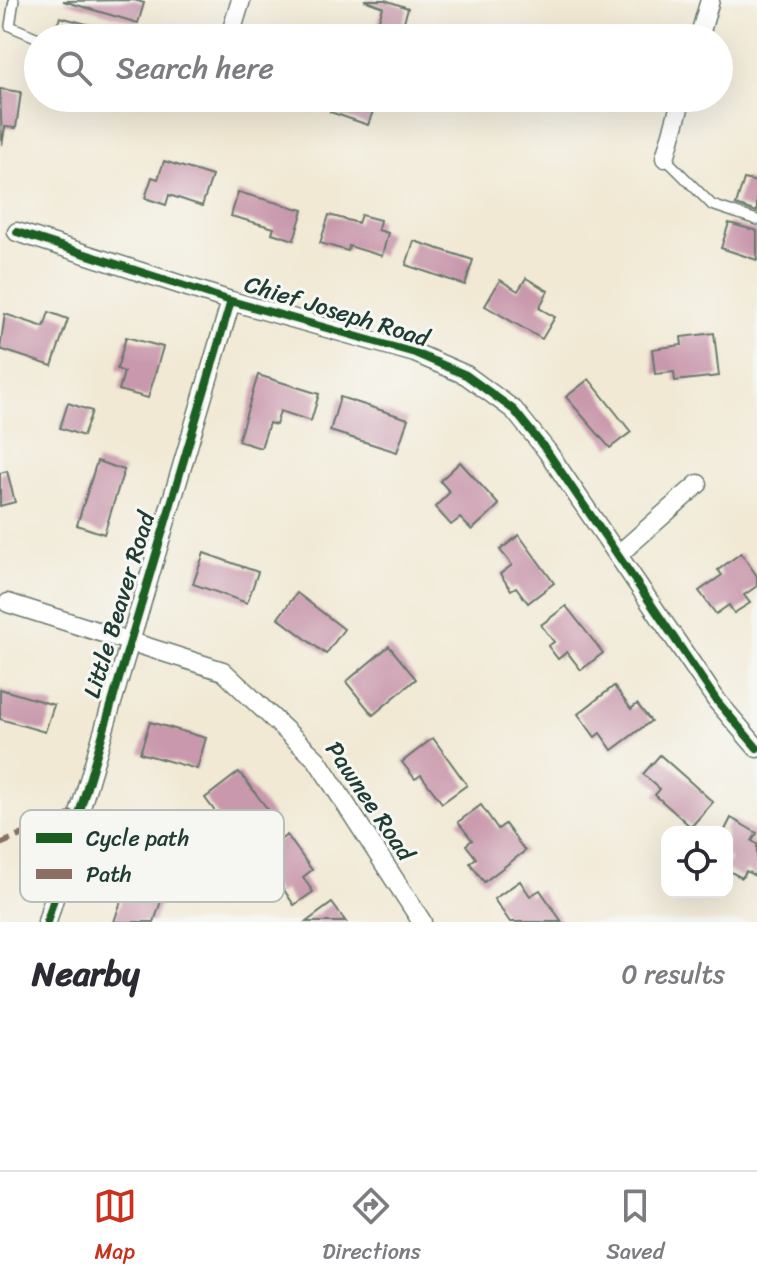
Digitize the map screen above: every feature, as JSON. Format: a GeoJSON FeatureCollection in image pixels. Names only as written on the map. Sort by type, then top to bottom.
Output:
{"type":"FeatureCollection","features":[{"type":"Feature","properties":{"kind":"street"},"geometry":{"type":"LineString","coordinates":[[234,24],[241,0]]}},
{"type":"Feature","properties":{"kind":"street"},"geometry":{"type":"LineString","coordinates":[[703,24],[710,0]]}},
{"type":"Feature","properties":{"kind":"street"},"geometry":{"type":"LineString","coordinates":[[665,158],[678,112]]}},
{"type":"Feature","properties":{"kind":"street","name":"Chief Joseph Road"},"geometry":{"type":"LineString","coordinates":[[17,232],[231,301],[415,353],[466,375],[514,410],[619,554],[717,701],[757,748]]}},
{"type":"Feature","properties":{"kind":"street","name":"Little Beaver Road"},"geometry":{"type":"LineString","coordinates":[[80,810],[231,301]]}},
{"type":"Feature","properties":{"kind":"street"},"geometry":{"type":"LineString","coordinates":[[619,554],[698,484]]}},
{"type":"Feature","properties":{"kind":"street","name":"Pawnee Road"},"geometry":{"type":"LineString","coordinates":[[8,603],[223,671],[317,760],[422,922]]}},
{"type":"Feature","properties":{"kind":"street","name":"Little Beaver Road"},"geometry":{"type":"LineString","coordinates":[[47,922],[53,902]]}},
{"type":"Feature","properties":{"kind":"lane"},"geometry":{"type":"LineString","coordinates":[[14,0],[10,26],[24,32]]}},
{"type":"Feature","properties":{"kind":"lane"},"geometry":{"type":"LineString","coordinates":[[665,158],[712,205],[757,220]]}},
{"type":"Feature","properties":{"kind":"building"},"geometry":{"type":"Polygon","coordinates":[[[134,0],[144,3],[138,23],[63,1],[134,0]]]}},
{"type":"Feature","properties":{"kind":"building"},"geometry":{"type":"Polygon","coordinates":[[[364,0],[385,0],[408,8],[403,24],[378,24],[383,7],[364,0]]]}},
{"type":"Feature","properties":{"kind":"building"},"geometry":{"type":"Polygon","coordinates":[[[60,17],[86,24],[58,24],[60,17]]]}},
{"type":"Feature","properties":{"kind":"building"},"geometry":{"type":"Polygon","coordinates":[[[0,89],[21,92],[16,128],[5,127],[2,145],[0,89]]]}},
{"type":"Feature","properties":{"kind":"building"},"geometry":{"type":"Polygon","coordinates":[[[330,112],[373,112],[368,125],[330,112]]]}},
{"type":"Feature","properties":{"kind":"building"},"geometry":{"type":"Polygon","coordinates":[[[164,161],[212,176],[202,206],[169,195],[166,205],[145,198],[152,177],[158,179],[164,161]]]}},
{"type":"Feature","properties":{"kind":"building"},"geometry":{"type":"Polygon","coordinates":[[[744,179],[757,182],[757,212],[736,205],[744,179]]]}},
{"type":"Feature","properties":{"kind":"building"},"geometry":{"type":"Polygon","coordinates":[[[238,192],[303,210],[294,240],[272,233],[274,228],[231,216],[238,192]]]}},
{"type":"Feature","properties":{"kind":"building"},"geometry":{"type":"Polygon","coordinates":[[[329,215],[358,223],[361,215],[380,220],[378,230],[388,233],[382,256],[349,246],[348,251],[320,243],[329,215]]]}},
{"type":"Feature","properties":{"kind":"building"},"geometry":{"type":"Polygon","coordinates":[[[729,223],[757,231],[757,260],[721,248],[729,223]]]}},
{"type":"Feature","properties":{"kind":"building"},"geometry":{"type":"Polygon","coordinates":[[[414,241],[473,260],[465,285],[406,265],[414,241]]]}},
{"type":"Feature","properties":{"kind":"building"},"geometry":{"type":"Polygon","coordinates":[[[526,278],[548,291],[539,308],[555,317],[542,339],[485,306],[500,280],[518,291],[526,278]]]}},
{"type":"Feature","properties":{"kind":"building"},"geometry":{"type":"Polygon","coordinates":[[[49,312],[68,319],[52,366],[0,349],[5,314],[44,327],[49,312]]]}},
{"type":"Feature","properties":{"kind":"building"},"geometry":{"type":"Polygon","coordinates":[[[714,333],[719,376],[675,381],[674,372],[655,374],[652,349],[682,345],[681,337],[714,333]]]}},
{"type":"Feature","properties":{"kind":"building"},"geometry":{"type":"Polygon","coordinates":[[[126,337],[163,347],[148,398],[119,390],[124,372],[117,369],[126,337]]]}},
{"type":"Feature","properties":{"kind":"building"},"geometry":{"type":"Polygon","coordinates":[[[258,375],[319,394],[311,421],[280,411],[276,425],[269,423],[261,448],[238,441],[258,375]]]}},
{"type":"Feature","properties":{"kind":"building"},"geometry":{"type":"Polygon","coordinates":[[[589,379],[631,432],[610,448],[566,397],[589,379]]]}},
{"type":"Feature","properties":{"kind":"building"},"geometry":{"type":"Polygon","coordinates":[[[340,397],[408,419],[397,452],[330,431],[340,397]]]}},
{"type":"Feature","properties":{"kind":"building"},"geometry":{"type":"Polygon","coordinates":[[[68,403],[92,411],[83,436],[60,428],[68,403]]]}},
{"type":"Feature","properties":{"kind":"building"},"geometry":{"type":"Polygon","coordinates":[[[97,461],[124,470],[104,534],[77,525],[97,461]]]}},
{"type":"Feature","properties":{"kind":"building"},"geometry":{"type":"Polygon","coordinates":[[[460,462],[499,505],[472,530],[460,518],[451,525],[435,507],[450,492],[440,481],[460,462]]]}},
{"type":"Feature","properties":{"kind":"building"},"geometry":{"type":"Polygon","coordinates":[[[7,471],[15,502],[0,506],[0,473],[7,471]]]}},
{"type":"Feature","properties":{"kind":"building"},"geometry":{"type":"Polygon","coordinates":[[[519,535],[554,583],[528,603],[516,587],[511,590],[500,574],[512,565],[500,550],[519,535]]]}},
{"type":"Feature","properties":{"kind":"building"},"geometry":{"type":"Polygon","coordinates":[[[204,553],[258,572],[247,603],[193,584],[204,553]]]}},
{"type":"Feature","properties":{"kind":"building"},"geometry":{"type":"Polygon","coordinates":[[[741,553],[757,576],[757,586],[744,595],[750,603],[734,613],[729,605],[716,614],[699,591],[722,575],[718,570],[741,553]]]}},
{"type":"Feature","properties":{"kind":"building"},"geometry":{"type":"Polygon","coordinates":[[[297,593],[344,629],[326,654],[278,618],[297,593]]]}},
{"type":"Feature","properties":{"kind":"building"},"geometry":{"type":"Polygon","coordinates":[[[566,606],[603,653],[581,670],[567,652],[558,659],[548,646],[554,642],[541,625],[566,606]]]}},
{"type":"Feature","properties":{"kind":"building"},"geometry":{"type":"Polygon","coordinates":[[[389,646],[416,679],[373,715],[346,682],[389,646]]]}},
{"type":"Feature","properties":{"kind":"building"},"geometry":{"type":"Polygon","coordinates":[[[614,686],[631,709],[637,704],[651,721],[612,750],[600,733],[595,737],[578,714],[614,686]]]}},
{"type":"Feature","properties":{"kind":"building"},"geometry":{"type":"Polygon","coordinates":[[[0,689],[54,705],[45,732],[0,719],[0,689]]]}},
{"type":"Feature","properties":{"kind":"building"},"geometry":{"type":"Polygon","coordinates":[[[150,722],[206,738],[197,769],[140,753],[150,722]]]}},
{"type":"Feature","properties":{"kind":"building"},"geometry":{"type":"Polygon","coordinates":[[[433,738],[467,785],[442,803],[421,775],[415,779],[402,762],[433,738]]]}},
{"type":"Feature","properties":{"kind":"building"},"geometry":{"type":"Polygon","coordinates":[[[660,755],[713,802],[690,826],[655,795],[660,789],[643,774],[660,755]]]}},
{"type":"Feature","properties":{"kind":"building"},"geometry":{"type":"Polygon","coordinates":[[[239,772],[268,810],[214,810],[205,798],[239,772]]]}},
{"type":"Feature","properties":{"kind":"building"},"geometry":{"type":"Polygon","coordinates":[[[481,805],[498,829],[505,824],[525,851],[484,882],[470,863],[476,858],[466,845],[472,840],[458,822],[481,805]]]}},
{"type":"Feature","properties":{"kind":"building"},"geometry":{"type":"Polygon","coordinates":[[[731,818],[757,833],[752,841],[757,844],[757,877],[746,871],[742,878],[733,873],[733,826],[727,826],[731,818]]]}},
{"type":"Feature","properties":{"kind":"building"},"geometry":{"type":"Polygon","coordinates":[[[287,835],[312,870],[303,877],[313,892],[294,905],[284,890],[284,837],[287,835]]]}},
{"type":"Feature","properties":{"kind":"building"},"geometry":{"type":"Polygon","coordinates":[[[520,881],[530,896],[540,890],[562,922],[510,922],[494,899],[520,881]]]}},
{"type":"Feature","properties":{"kind":"building"},"geometry":{"type":"Polygon","coordinates":[[[121,902],[161,902],[154,922],[114,922],[121,902]]]}},
{"type":"Feature","properties":{"kind":"building"},"geometry":{"type":"Polygon","coordinates":[[[332,903],[346,922],[306,922],[332,903]]]}},
{"type":"Feature","properties":{"kind":"marked path"},"geometry":{"type":"LineString","coordinates":[[0,844],[20,836]]}},
{"type":"Feature","properties":{"kind":"cycle path"},"geometry":{"type":"LineString","coordinates":[[17,232],[231,301],[415,353],[466,375],[514,410],[547,451],[717,701],[757,748]]}},
{"type":"Feature","properties":{"kind":"cycle path"},"geometry":{"type":"LineString","coordinates":[[80,810],[231,301]]}},
{"type":"Feature","properties":{"kind":"cycle path"},"geometry":{"type":"LineString","coordinates":[[47,922],[53,902]]}}]}
